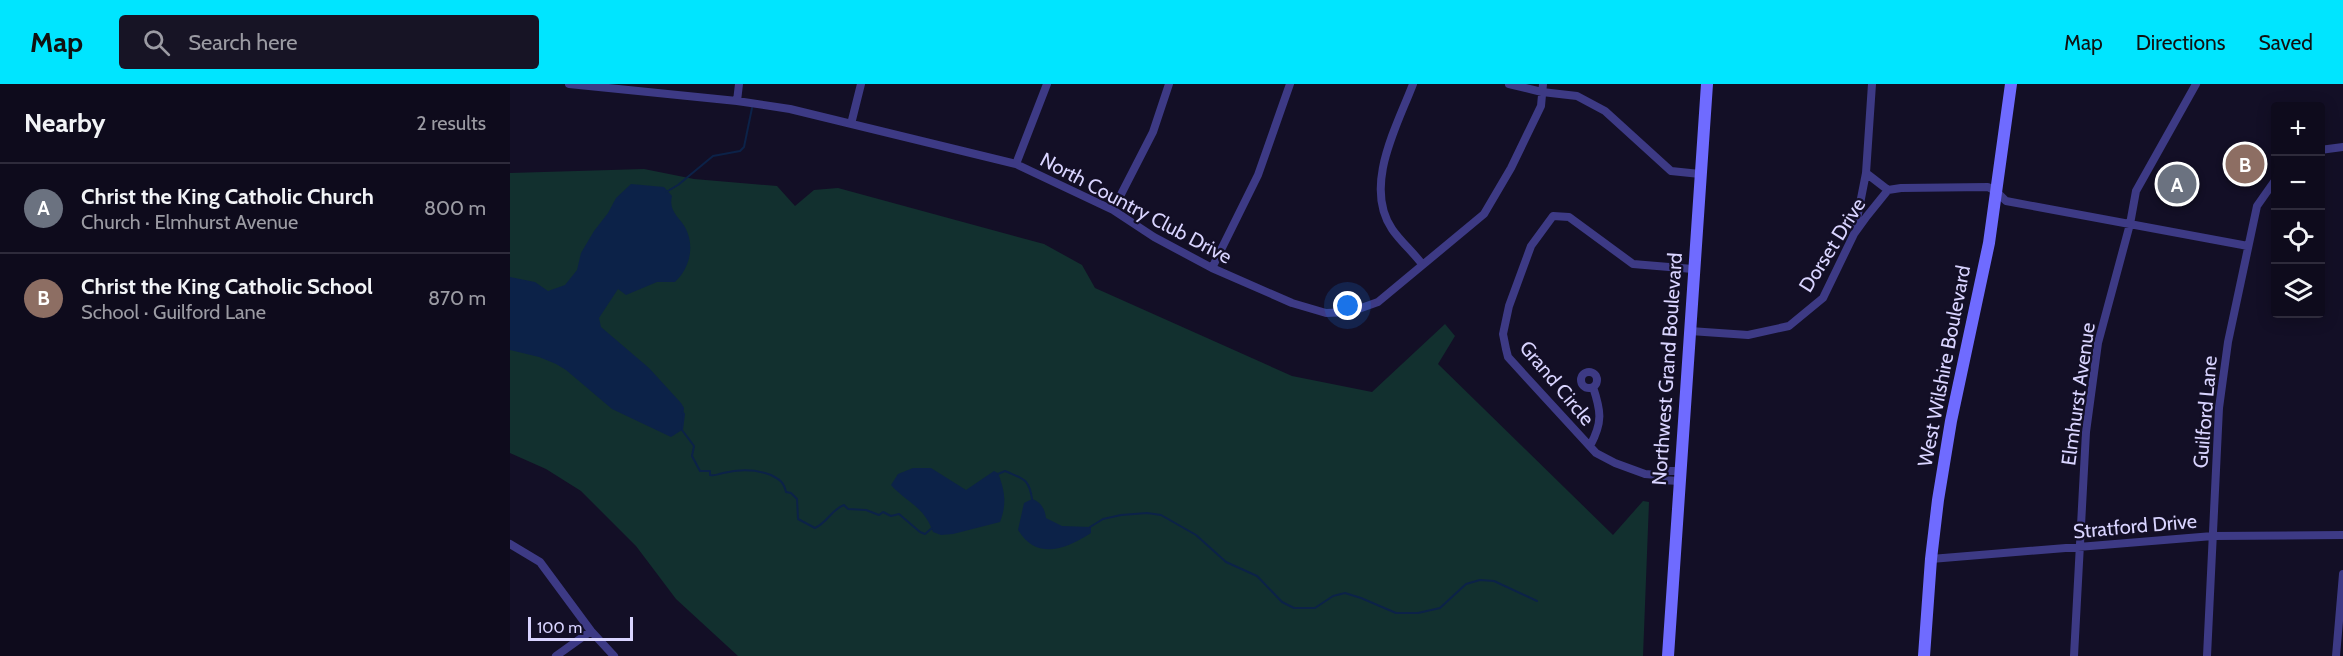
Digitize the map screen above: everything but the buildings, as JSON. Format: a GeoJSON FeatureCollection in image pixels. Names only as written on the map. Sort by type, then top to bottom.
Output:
{"type":"FeatureCollection","features":[{"type":"Feature","properties":{"kind":"street","name":"North Country Club Drive"},"geometry":{"type":"LineString","coordinates":[[569,84],[636,87],[790,109],[1016,164],[1113,210],[1154,237],[1212,268],[1292,303],[1326,313],[1350,312],[1378,302],[1484,214],[1516,158],[1541,106],[1542,88]]}},
{"type":"Feature","properties":{"kind":"street"},"geometry":{"type":"LineString","coordinates":[[737,101],[739,84]]}},
{"type":"Feature","properties":{"kind":"street"},"geometry":{"type":"LineString","coordinates":[[851,124],[861,84]]}},
{"type":"Feature","properties":{"kind":"street"},"geometry":{"type":"LineString","coordinates":[[1016,164],[1047,84]]}},
{"type":"Feature","properties":{"kind":"street"},"geometry":{"type":"LineString","coordinates":[[1113,210],[1153,132],[1169,84]]}},
{"type":"Feature","properties":{"kind":"street"},"geometry":{"type":"LineString","coordinates":[[1212,268],[1258,175],[1290,84]]}},
{"type":"Feature","properties":{"kind":"street"},"geometry":{"type":"LineString","coordinates":[[1413,84],[1381,170],[1381,202],[1391,228],[1422,264]]}},
{"type":"Feature","properties":{"kind":"street"},"geometry":{"type":"LineString","coordinates":[[1509,84],[1542,88],[1576,96],[1605,111],[1671,171],[1700,174]]}},
{"type":"Feature","properties":{"kind":"street","name":"Northwest Grand Boulevard"},"geometry":{"type":"LineString","coordinates":[[1668,656],[1707,84]]}},
{"type":"Feature","properties":{"kind":"street"},"geometry":{"type":"LineString","coordinates":[[1854,234],[1866,173],[1872,84]]}},
{"type":"Feature","properties":{"kind":"street","name":"West Wilshire Boulevard"},"geometry":{"type":"LineString","coordinates":[[1924,656],[1931,559],[1951,421],[1989,243],[2011,84]]}},
{"type":"Feature","properties":{"kind":"street","name":"Elmhurst Avenue"},"geometry":{"type":"LineString","coordinates":[[2074,656],[2086,432],[2098,343],[2130,224],[2136,191],[2196,84]]}},
{"type":"Feature","properties":{"kind":"street"},"geometry":{"type":"LineString","coordinates":[[2325,149],[2343,147]]}},
{"type":"Feature","properties":{"kind":"street"},"geometry":{"type":"LineString","coordinates":[[1866,173],[1888,190]]}},
{"type":"Feature","properties":{"kind":"street","name":"Guilford Lane"},"geometry":{"type":"LineString","coordinates":[[2207,656],[2219,408],[2228,342],[2257,206],[2271,186]]}},
{"type":"Feature","properties":{"kind":"street","name":"Dorset Drive"},"geometry":{"type":"LineString","coordinates":[[1690,331],[1748,336],[1789,326],[1823,298],[1854,234],[1888,190],[1901,188],[1988,187],[2006,201],[2248,246]]}},
{"type":"Feature","properties":{"kind":"street","name":"Grand Circle"},"geometry":{"type":"LineString","coordinates":[[1680,476],[1664,471],[1657,475],[1644,474],[1596,453],[1508,357],[1503,334],[1509,306],[1531,246],[1553,216],[1569,217],[1633,264],[1693,269]]}},
{"type":"Feature","properties":{"kind":"street"},"geometry":{"type":"LineString","coordinates":[[1590,446],[1598,427],[1600,409],[1593,387]]}},
{"type":"Feature","properties":{"kind":"street","name":"Stratford Drive"},"geometry":{"type":"LineString","coordinates":[[1931,559],[2213,536],[2343,535]]}},
{"type":"Feature","properties":{"kind":"street"},"geometry":{"type":"LineString","coordinates":[[510,544],[540,562],[591,631],[614,656]]}},
{"type":"Feature","properties":{"kind":"street"},"geometry":{"type":"LineString","coordinates":[[2336,656],[2343,574]]}},
{"type":"Feature","properties":{"kind":"street"},"geometry":{"type":"LineString","coordinates":[[556,656],[591,631]]}},
{"type":"Feature","properties":{"kind":"green space"},"geometry":{"type":"Polygon","coordinates":[[[644,169],[694,179],[777,186],[795,206],[814,190],[838,188],[1044,244],[1082,265],[1095,288],[1292,376],[1372,392],[1445,324],[1455,336],[1438,364],[1613,535],[1643,501],[1649,502],[1643,656],[738,656],[676,599],[636,546],[581,491],[546,469],[510,453],[510,173],[644,169]]]}},
{"type":"Feature","properties":{"kind":"water"},"geometry":{"type":"Polygon","coordinates":[[[631,184],[664,187],[672,196],[673,210],[689,236],[689,258],[684,271],[675,282],[657,282],[626,295],[618,289],[599,318],[601,327],[649,368],[681,403],[684,408],[682,430],[671,437],[612,409],[556,364],[510,350],[510,277],[535,282],[548,291],[565,285],[577,270],[581,253],[594,231],[616,198],[631,184]]]}},
{"type":"Feature","properties":{"kind":"water"},"geometry":{"type":"Polygon","coordinates":[[[913,468],[931,468],[966,490],[994,471],[998,473],[1004,497],[1004,509],[1000,522],[953,534],[941,535],[933,532],[920,510],[891,485],[898,474],[913,468]]]}},
{"type":"Feature","properties":{"kind":"water"},"geometry":{"type":"Polygon","coordinates":[[[1032,499],[1042,506],[1046,518],[1062,526],[1091,527],[1091,533],[1062,547],[1043,549],[1034,546],[1018,530],[1024,503],[1032,499]]]}},
{"type":"Feature","properties":{"kind":"waterway"},"geometry":{"type":"LineString","coordinates":[[666,192],[713,156],[740,151],[744,147],[752,108]]}},
{"type":"Feature","properties":{"kind":"waterway"},"geometry":{"type":"LineString","coordinates":[[682,412],[684,414],[682,430],[694,446],[692,456],[700,471],[710,471],[710,475],[715,475],[747,470],[771,475],[781,481],[786,492],[791,493],[797,499],[798,519],[815,528],[844,505],[848,509],[866,510],[879,515],[883,512],[891,516],[899,514],[925,534],[932,528]]}},
{"type":"Feature","properties":{"kind":"waterway"},"geometry":{"type":"LineString","coordinates":[[998,474],[1005,471],[1024,480],[1029,487],[1032,499]]}},
{"type":"Feature","properties":{"kind":"waterway"},"geometry":{"type":"LineString","coordinates":[[1090,527],[1103,519],[1121,515],[1147,513],[1161,515],[1196,535],[1226,562],[1257,576],[1282,602],[1294,608],[1315,608],[1333,596],[1345,593],[1396,613],[1418,613],[1440,608],[1466,584],[1480,580],[1494,581],[1537,601]]}},
{"type":"Feature","properties":{"kind":"place","name":"Christ the King Catholic School"},"geometry":{"type":"Point","coordinates":[2245,164]}},
{"type":"Feature","properties":{"kind":"place","name":"Christ the King Catholic Church"},"geometry":{"type":"Point","coordinates":[2177,184]}}]}
